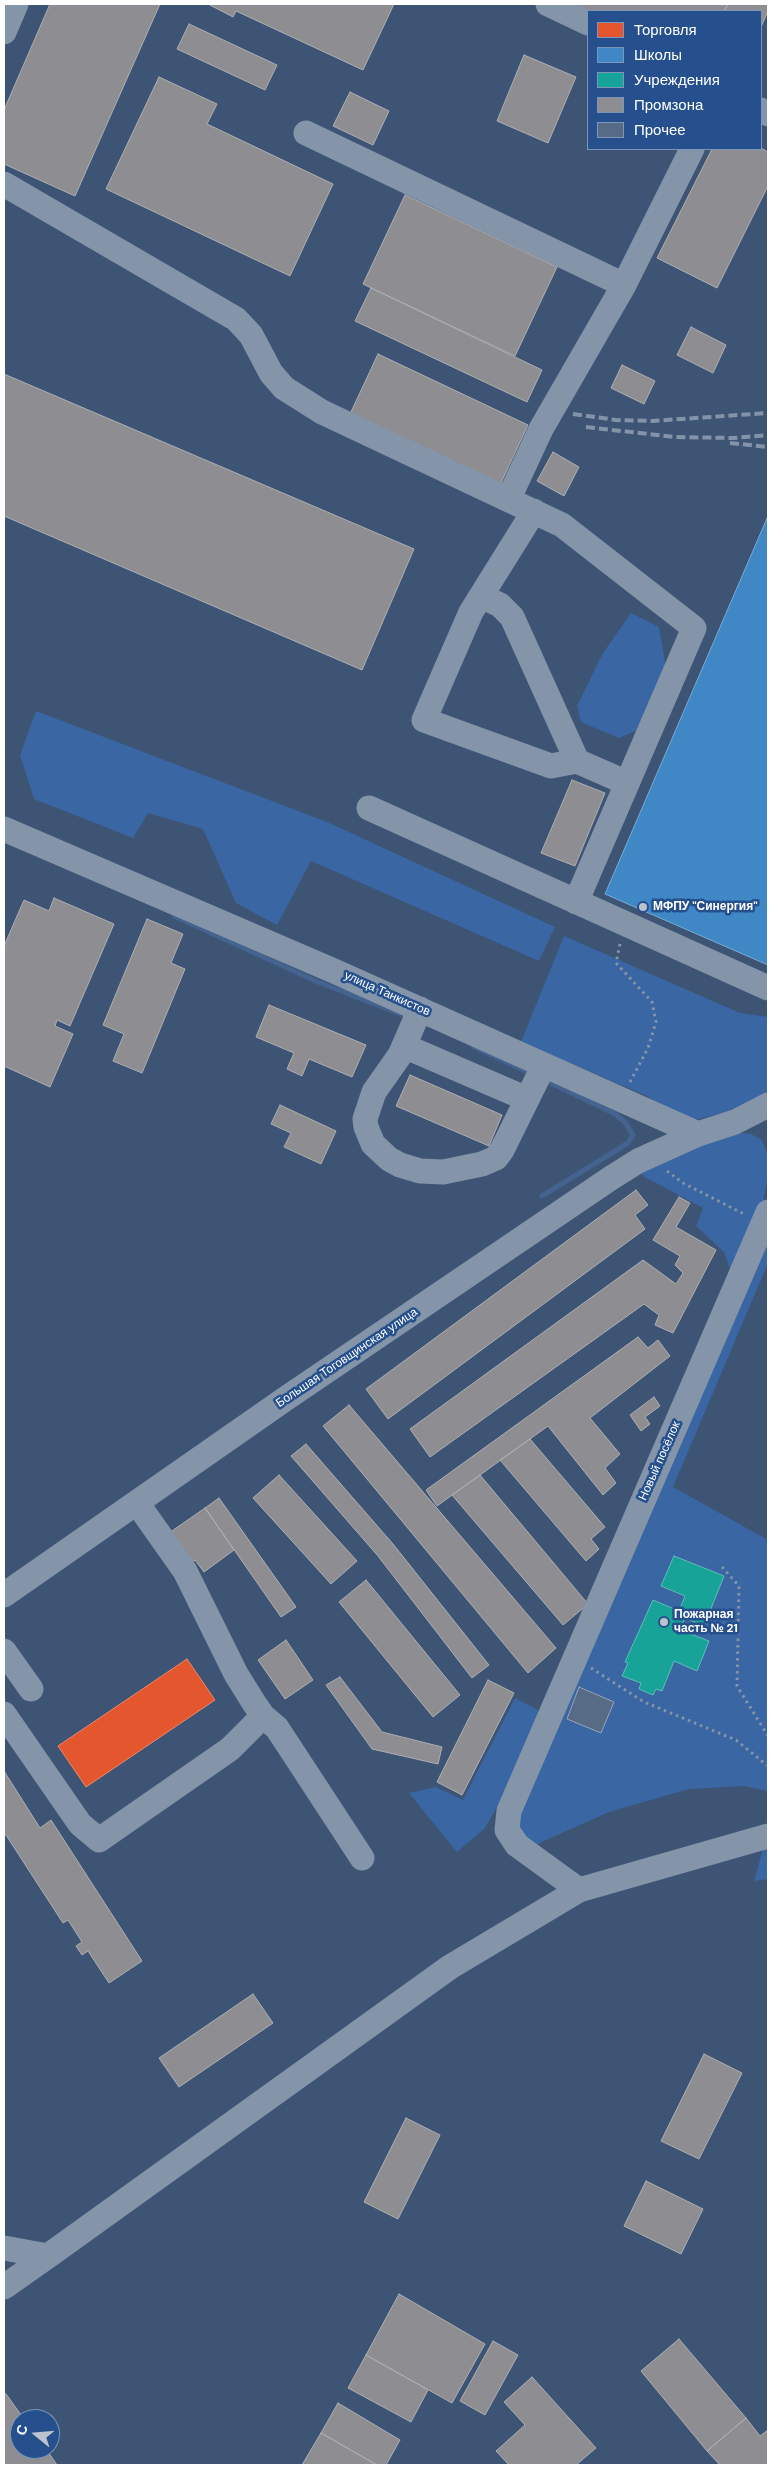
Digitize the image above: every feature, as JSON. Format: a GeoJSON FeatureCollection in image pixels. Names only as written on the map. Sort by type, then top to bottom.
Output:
{"type":"FeatureCollection","features":[{"type":"Feature","properties":{"kind":"street"},"geometry":{"type":"LineString","coordinates":[[4,32],[16,4]]}},
{"type":"Feature","properties":{"kind":"street"},"geometry":{"type":"LineString","coordinates":[[548,4],[587,23]]}},
{"type":"Feature","properties":{"kind":"street"},"geometry":{"type":"LineString","coordinates":[[306,133],[624,285]]}},
{"type":"Feature","properties":{"kind":"street"},"geometry":{"type":"LineString","coordinates":[[509,498],[541,429],[624,285],[692,150]]}},
{"type":"Feature","properties":{"kind":"street"},"geometry":{"type":"LineString","coordinates":[[4,184],[236,319],[251,335],[271,373],[284,388],[322,412],[509,498],[562,525],[694,628],[576,902]]}},
{"type":"Feature","properties":{"kind":"street"},"geometry":{"type":"LineString","coordinates":[[534,511],[471,612],[424,720],[551,766],[576,761],[627,782]]}},
{"type":"Feature","properties":{"kind":"street"},"geometry":{"type":"LineString","coordinates":[[481,596],[500,605],[512,617],[576,761]]}},
{"type":"Feature","properties":{"kind":"street"},"geometry":{"type":"LineString","coordinates":[[369,808],[768,988]]}},
{"type":"Feature","properties":{"kind":"street","name":"улица Танкистов"},"geometry":{"type":"LineString","coordinates":[[4,829],[182,904],[698,1134]]}},
{"type":"Feature","properties":{"kind":"street"},"geometry":{"type":"LineString","coordinates":[[420,1009],[395,1063],[374,1092],[365,1119],[373,1144],[389,1159],[400,1165],[420,1171],[443,1172],[491,1161],[502,1150],[544,1065]]}},
{"type":"Feature","properties":{"kind":"street"},"geometry":{"type":"LineString","coordinates":[[404,1046],[527,1099]]}},
{"type":"Feature","properties":{"kind":"street"},"geometry":{"type":"LineString","coordinates":[[698,1134],[766,1113]]}},
{"type":"Feature","properties":{"kind":"street","name":"Большая Тоговщинская улица"},"geometry":{"type":"LineString","coordinates":[[4,1595],[288,1397],[611,1178],[638,1161],[698,1134]]}},
{"type":"Feature","properties":{"kind":"street","name":"Новый посёлок"},"geometry":{"type":"LineString","coordinates":[[579,1890],[517,1845],[507,1830],[509,1811],[553,1704],[768,1216]]}},
{"type":"Feature","properties":{"kind":"street"},"geometry":{"type":"LineString","coordinates":[[137,1504],[185,1571],[236,1674],[263,1716],[277,1728],[362,1858]]}},
{"type":"Feature","properties":{"kind":"street"},"geometry":{"type":"LineString","coordinates":[[4,1651],[31,1689]]}},
{"type":"Feature","properties":{"kind":"street"},"geometry":{"type":"LineString","coordinates":[[4,1714],[80,1824],[99,1840],[230,1749],[263,1716]]}},
{"type":"Feature","properties":{"kind":"street"},"geometry":{"type":"LineString","coordinates":[[4,2287],[450,1967],[579,1890],[768,1836]]}},
{"type":"Feature","properties":{"kind":"street"},"geometry":{"type":"LineString","coordinates":[[4,2248],[48,2256]]}},
{"type":"Feature","properties":{"kind":"path"},"geometry":{"type":"LineString","coordinates":[[722,1567],[739,1586],[737,1686],[768,1736]]}},
{"type":"Feature","properties":{"kind":"path"},"geometry":{"type":"LineString","coordinates":[[574,1657],[644,1702],[736,1740],[768,1766]]}},
{"type":"Feature","properties":{"kind":"shaded area"},"geometry":{"type":"Polygon","coordinates":[[[631,613],[659,627],[666,669],[638,730],[619,738],[581,722],[577,706],[603,653],[631,613]]]}},
{"type":"Feature","properties":{"kind":"shaded area"},"geometry":{"type":"Polygon","coordinates":[[[36,711],[327,822],[555,927],[539,961],[311,861],[277,925],[236,903],[203,829],[148,813],[133,838],[34,799],[20,755],[36,711]]]}},
{"type":"Feature","properties":{"kind":"shaded area"},"geometry":{"type":"Polygon","coordinates":[[[564,936],[740,1013],[768,1017],[768,1093],[726,1112],[695,1120],[670,1112],[647,1096],[521,1042],[564,936]]]}},
{"type":"Feature","properties":{"kind":"shaded area"},"geometry":{"type":"Polygon","coordinates":[[[740,1133],[751,1134],[762,1140],[768,1155],[768,1176],[761,1213],[732,1275],[724,1252],[696,1226],[703,1208],[643,1176],[640,1168],[663,1155],[740,1133]]]}},
{"type":"Feature","properties":{"kind":"shaded area"},"geometry":{"type":"Polygon","coordinates":[[[768,1234],[768,1263],[673,1487],[768,1540],[768,1791],[744,1786],[689,1789],[609,1812],[533,1846],[519,1833],[516,1811],[768,1234]]]}},
{"type":"Feature","properties":{"kind":"shaded area"},"geometry":{"type":"Polygon","coordinates":[[[515,1698],[538,1710],[538,1718],[508,1788],[485,1828],[457,1852],[409,1793],[436,1787],[463,1800],[515,1698]]]}},
{"type":"Feature","properties":{"kind":"shaded area"},"geometry":{"type":"Polygon","coordinates":[[[768,1841],[768,1879],[754,1881],[765,1842],[768,1841]]]}},
{"type":"Feature","properties":{"kind":"building: Торговля"},"geometry":{"type":"Polygon","coordinates":[[[187,1659],[215,1700],[86,1787],[58,1746],[187,1659]]]}},
{"type":"Feature","properties":{"kind":"building: Школы"},"geometry":{"type":"Polygon","coordinates":[[[768,516],[768,965],[605,894],[768,516]]]}},
{"type":"Feature","properties":{"kind":"building: Учреждения","name":"Пожарная часть № 21"},"geometry":{"type":"Polygon","coordinates":[[[674,1556],[724,1576],[704,1626],[685,1618],[680,1630],[709,1641],[697,1671],[674,1661],[662,1691],[656,1689],[653,1695],[639,1689],[641,1683],[622,1676],[628,1663],[625,1662],[653,1600],[679,1611],[685,1596],[661,1586],[674,1556]]]}},
{"type":"Feature","properties":{"kind":"building: Промзона"},"geometry":{"type":"Polygon","coordinates":[[[50,4],[160,4],[75,196],[4,164],[4,110],[50,4]]]}},
{"type":"Feature","properties":{"kind":"building: Промзона"},"geometry":{"type":"Polygon","coordinates":[[[208,4],[394,4],[363,70],[236,11],[233,17],[208,4]]]}},
{"type":"Feature","properties":{"kind":"building: Промзона"},"geometry":{"type":"Polygon","coordinates":[[[571,4],[728,4],[725,10],[587,11],[571,4]]]}},
{"type":"Feature","properties":{"kind":"building: Промзона"},"geometry":{"type":"Polygon","coordinates":[[[728,4],[768,4],[768,11],[762,25],[762,10],[725,10],[728,4]]]}},
{"type":"Feature","properties":{"kind":"building: Промзона"},"geometry":{"type":"Polygon","coordinates":[[[189,24],[277,65],[265,90],[177,49],[189,24]]]}},
{"type":"Feature","properties":{"kind":"building: Промзона"},"geometry":{"type":"Polygon","coordinates":[[[524,55],[576,77],[548,143],[497,121],[524,55]]]}},
{"type":"Feature","properties":{"kind":"building: Промзона"},"geometry":{"type":"Polygon","coordinates":[[[159,77],[217,104],[207,124],[333,184],[290,276],[106,189],[159,77]]]}},
{"type":"Feature","properties":{"kind":"building: Промзона"},"geometry":{"type":"Polygon","coordinates":[[[350,92],[389,111],[373,145],[333,126],[350,92]]]}},
{"type":"Feature","properties":{"kind":"building: Промзона"},"geometry":{"type":"Polygon","coordinates":[[[762,149],[768,152],[768,186],[717,288],[657,258],[711,150],[762,149]]]}},
{"type":"Feature","properties":{"kind":"building: Промзона"},"geometry":{"type":"Polygon","coordinates":[[[405,195],[557,267],[515,356],[363,284],[405,195]]]}},
{"type":"Feature","properties":{"kind":"building: Промзона"},"geometry":{"type":"Polygon","coordinates":[[[371,288],[542,370],[527,402],[355,321],[371,288]]]}},
{"type":"Feature","properties":{"kind":"building: Промзона"},"geometry":{"type":"Polygon","coordinates":[[[691,327],[726,345],[713,373],[677,355],[691,327]]]}},
{"type":"Feature","properties":{"kind":"building: Промзона"},"geometry":{"type":"Polygon","coordinates":[[[378,354],[528,425],[500,485],[350,414],[378,354]]]}},
{"type":"Feature","properties":{"kind":"building: Промзона"},"geometry":{"type":"Polygon","coordinates":[[[622,365],[655,381],[644,404],[611,388],[622,365]]]}},
{"type":"Feature","properties":{"kind":"building: Промзона"},"geometry":{"type":"Polygon","coordinates":[[[4,374],[414,549],[362,670],[4,516],[4,374]]]}},
{"type":"Feature","properties":{"kind":"building: Промзона"},"geometry":{"type":"Polygon","coordinates":[[[553,452],[579,467],[564,496],[537,481],[553,452]]]}},
{"type":"Feature","properties":{"kind":"building: Промзона"},"geometry":{"type":"Polygon","coordinates":[[[572,780],[605,793],[575,866],[541,853],[572,780]]]}},
{"type":"Feature","properties":{"kind":"building: Промзона"},"geometry":{"type":"Polygon","coordinates":[[[54,898],[114,924],[70,1026],[57,1020],[55,1026],[73,1034],[50,1087],[4,1066],[4,946],[24,900],[49,911],[54,898]]]}},
{"type":"Feature","properties":{"kind":"building: Промзона"},"geometry":{"type":"Polygon","coordinates":[[[147,919],[183,934],[171,963],[185,969],[142,1073],[113,1061],[124,1034],[103,1025],[147,919]]]}},
{"type":"Feature","properties":{"kind":"building: Промзона"},"geometry":{"type":"Polygon","coordinates":[[[269,1005],[366,1045],[352,1077],[309,1059],[302,1076],[287,1069],[294,1053],[256,1037],[269,1005]]]}},
{"type":"Feature","properties":{"kind":"building: Промзона"},"geometry":{"type":"Polygon","coordinates":[[[410,1075],[502,1115],[489,1146],[396,1106],[410,1075]]]}},
{"type":"Feature","properties":{"kind":"building: Промзона"},"geometry":{"type":"Polygon","coordinates":[[[280,1105],[336,1131],[321,1164],[284,1147],[291,1133],[271,1124],[280,1105]]]}},
{"type":"Feature","properties":{"kind":"building: Промзона"},"geometry":{"type":"Polygon","coordinates":[[[636,1190],[648,1205],[635,1215],[645,1229],[388,1419],[366,1389],[636,1190]]]}},
{"type":"Feature","properties":{"kind":"building: Промзона"},"geometry":{"type":"Polygon","coordinates":[[[679,1197],[690,1203],[676,1227],[716,1250],[673,1333],[655,1325],[659,1315],[644,1304],[430,1457],[410,1429],[643,1260],[676,1284],[683,1273],[675,1265],[680,1256],[653,1240],[679,1197]]]}},
{"type":"Feature","properties":{"kind":"building: Промзона"},"geometry":{"type":"Polygon","coordinates":[[[638,1337],[648,1348],[658,1340],[670,1356],[590,1418],[620,1454],[605,1468],[616,1483],[603,1495],[548,1426],[437,1506],[426,1490],[638,1337]]]}},
{"type":"Feature","properties":{"kind":"building: Промзона"},"geometry":{"type":"Polygon","coordinates":[[[654,1397],[660,1406],[645,1417],[650,1424],[641,1431],[630,1415],[654,1397]]]}},
{"type":"Feature","properties":{"kind":"building: Промзона"},"geometry":{"type":"Polygon","coordinates":[[[349,1405],[556,1648],[528,1673],[323,1426],[349,1405]]]}},
{"type":"Feature","properties":{"kind":"building: Промзона"},"geometry":{"type":"Polygon","coordinates":[[[530,1439],[605,1527],[591,1539],[599,1549],[586,1561],[500,1460],[530,1439]]]}},
{"type":"Feature","properties":{"kind":"building: Промзона"},"geometry":{"type":"Polygon","coordinates":[[[306,1444],[393,1544],[489,1665],[472,1678],[378,1556],[291,1456],[306,1444]]]}},
{"type":"Feature","properties":{"kind":"building: Промзона"},"geometry":{"type":"Polygon","coordinates":[[[279,1475],[357,1561],[331,1584],[253,1498],[279,1475]]]}},
{"type":"Feature","properties":{"kind":"building: Промзона"},"geometry":{"type":"Polygon","coordinates":[[[480,1475],[588,1604],[563,1625],[452,1495],[480,1475]]]}},
{"type":"Feature","properties":{"kind":"building: Промзона"},"geometry":{"type":"Polygon","coordinates":[[[219,1498],[296,1607],[281,1617],[205,1508],[219,1498]]]}},
{"type":"Feature","properties":{"kind":"building: Промзона"},"geometry":{"type":"Polygon","coordinates":[[[205,1508],[234,1550],[204,1572],[195,1560],[190,1564],[169,1533],[205,1508]]]}},
{"type":"Feature","properties":{"kind":"building: Промзона"},"geometry":{"type":"Polygon","coordinates":[[[366,1580],[460,1695],[433,1717],[339,1602],[366,1580]]]}},
{"type":"Feature","properties":{"kind":"building: Промзона"},"geometry":{"type":"Polygon","coordinates":[[[286,1640],[313,1680],[285,1699],[258,1660],[286,1640]]]}},
{"type":"Feature","properties":{"kind":"building: Промзона"},"geometry":{"type":"Polygon","coordinates":[[[340,1677],[382,1732],[442,1747],[438,1764],[372,1749],[326,1685],[340,1677]]]}},
{"type":"Feature","properties":{"kind":"building: Промзона"},"geometry":{"type":"Polygon","coordinates":[[[488,1680],[514,1693],[462,1795],[437,1782],[488,1680]]]}},
{"type":"Feature","properties":{"kind":"building: Промзона"},"geometry":{"type":"Polygon","coordinates":[[[4,1771],[40,1828],[51,1820],[142,1961],[109,1983],[88,1951],[82,1955],[76,1946],[82,1942],[68,1920],[63,1923],[4,1832],[4,1771]]]}},
{"type":"Feature","properties":{"kind":"building: Промзона"},"geometry":{"type":"Polygon","coordinates":[[[253,1994],[273,2023],[179,2087],[159,2058],[253,1994]]]}},
{"type":"Feature","properties":{"kind":"building: Промзона"},"geometry":{"type":"Polygon","coordinates":[[[704,2054],[742,2073],[699,2159],[661,2141],[704,2054]]]}},
{"type":"Feature","properties":{"kind":"building: Промзона"},"geometry":{"type":"Polygon","coordinates":[[[406,2118],[440,2135],[398,2219],[364,2202],[406,2118]]]}},
{"type":"Feature","properties":{"kind":"building: Промзона"},"geometry":{"type":"Polygon","coordinates":[[[646,2181],[703,2209],[681,2254],[624,2226],[646,2181]]]}},
{"type":"Feature","properties":{"kind":"building: Промзона"},"geometry":{"type":"Polygon","coordinates":[[[399,2294],[485,2344],[452,2403],[366,2355],[399,2294]]]}},
{"type":"Feature","properties":{"kind":"building: Промзона"},"geometry":{"type":"Polygon","coordinates":[[[679,2339],[746,2418],[707,2451],[641,2371],[679,2339]]]}},
{"type":"Feature","properties":{"kind":"building: Промзона"},"geometry":{"type":"Polygon","coordinates":[[[493,2341],[518,2355],[485,2415],[460,2401],[493,2341]]]}},
{"type":"Feature","properties":{"kind":"building: Промзона"},"geometry":{"type":"Polygon","coordinates":[[[366,2355],[428,2390],[411,2422],[348,2388],[366,2355]]]}},
{"type":"Feature","properties":{"kind":"building: Промзона"},"geometry":{"type":"Polygon","coordinates":[[[532,2377],[596,2448],[576,2465],[509,2465],[496,2451],[525,2425],[504,2402],[532,2377]]]}},
{"type":"Feature","properties":{"kind":"building: Промзона"},"geometry":{"type":"Polygon","coordinates":[[[6,2394],[17,2409],[10,2409],[10,2459],[53,2459],[57,2465],[4,2465],[4,2395],[6,2394]]]}},
{"type":"Feature","properties":{"kind":"building: Промзона"},"geometry":{"type":"Polygon","coordinates":[[[338,2403],[400,2440],[386,2465],[377,2465],[321,2433],[338,2403]]]}},
{"type":"Feature","properties":{"kind":"building: Промзона"},"geometry":{"type":"Polygon","coordinates":[[[746,2418],[760,2436],[768,2430],[768,2465],[720,2465],[707,2451],[746,2418]]]}},
{"type":"Feature","properties":{"kind":"building: Промзона"},"geometry":{"type":"Polygon","coordinates":[[[321,2433],[377,2465],[302,2465],[321,2433]]]}},
{"type":"Feature","properties":{"kind":"building: Прочее"},"geometry":{"type":"Polygon","coordinates":[[[579,1687],[614,1702],[601,1733],[567,1719],[579,1687]]]}},
{"type":"Feature","properties":{"kind":"waterway"},"geometry":{"type":"LineString","coordinates":[[174,916],[318,982],[403,1015]]}},
{"type":"Feature","properties":{"kind":"waterway"},"geometry":{"type":"LineString","coordinates":[[474,1047],[532,1074]]}},
{"type":"Feature","properties":{"kind":"waterway"},"geometry":{"type":"LineString","coordinates":[[542,1196],[628,1143],[633,1135],[625,1122],[615,1114],[545,1080]]}},
{"type":"Feature","properties":{"kind":"railway"},"geometry":{"type":"LineString","coordinates":[[573,414],[616,420],[652,421],[768,413]]}},
{"type":"Feature","properties":{"kind":"railway"},"geometry":{"type":"LineString","coordinates":[[586,427],[675,437],[734,438],[768,435]]}},
{"type":"Feature","properties":{"kind":"railway"},"geometry":{"type":"LineString","coordinates":[[730,443],[768,447]]}},
{"type":"Feature","properties":{"kind":"place","name":"МФПУ \"Синергия\""},"geometry":{"type":"Point","coordinates":[643,907]}},
{"type":"Feature","properties":{"kind":"place","name":"Пожарная часть № 21"},"geometry":{"type":"Point","coordinates":[664,1622]}}]}
